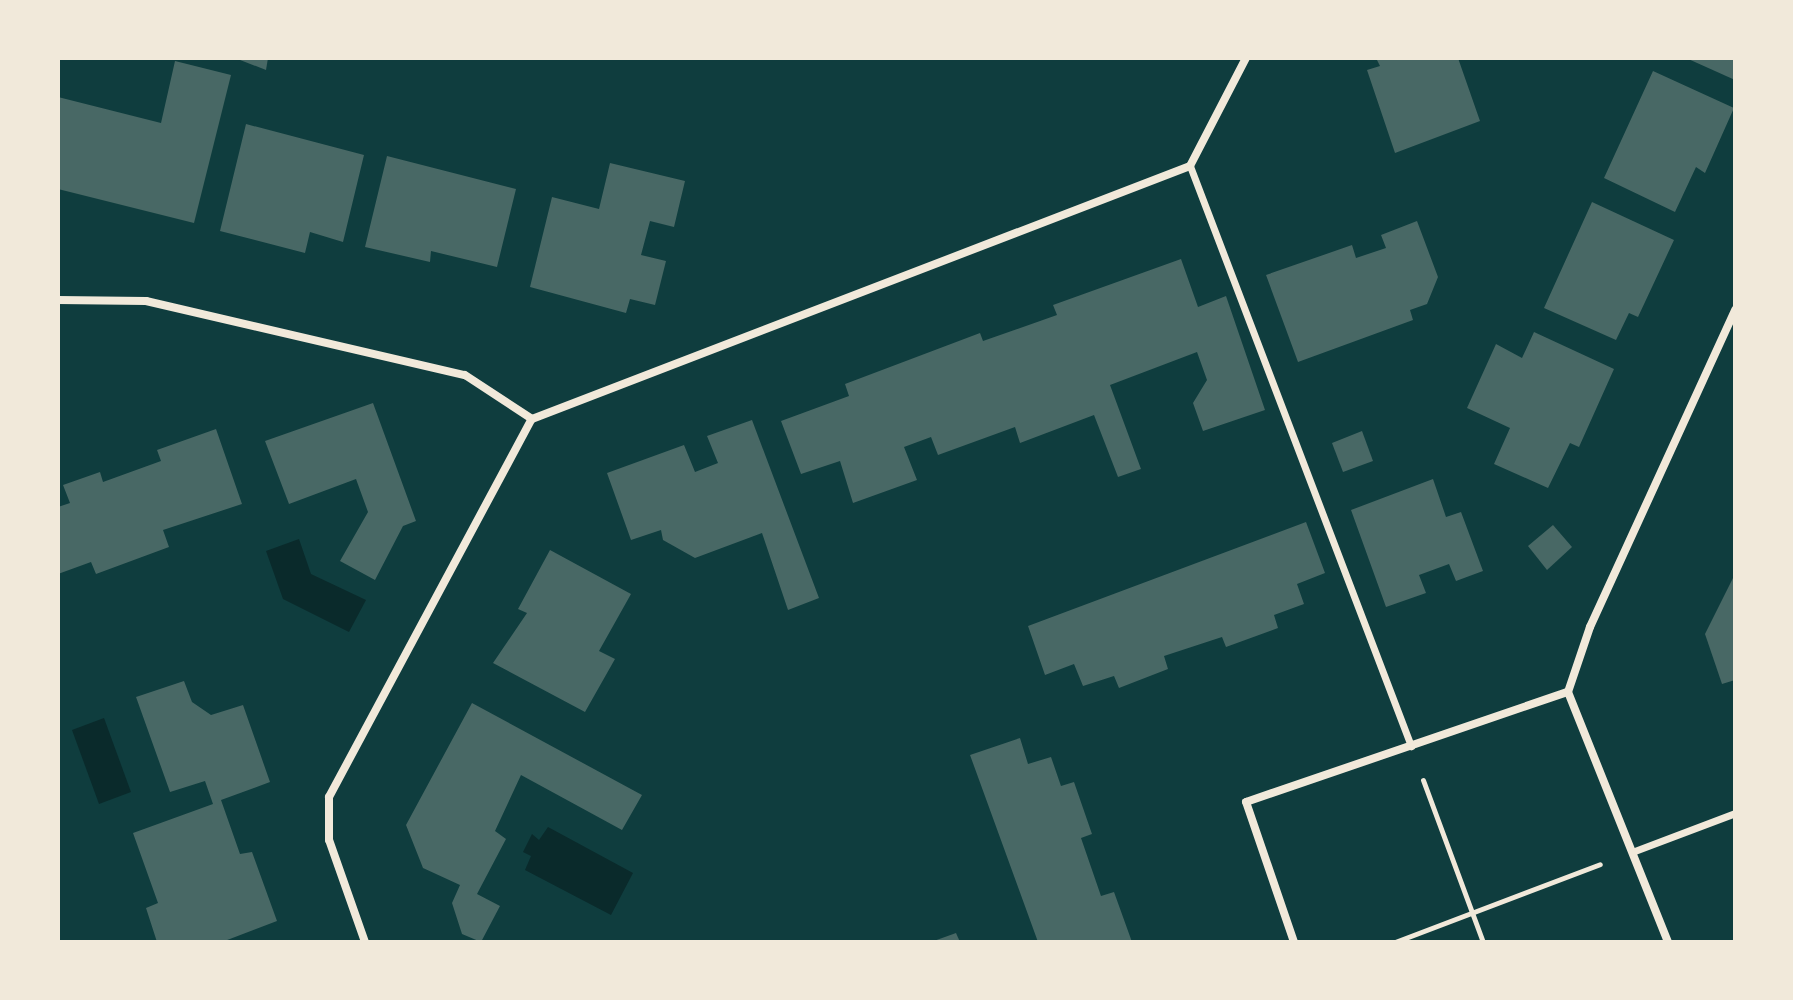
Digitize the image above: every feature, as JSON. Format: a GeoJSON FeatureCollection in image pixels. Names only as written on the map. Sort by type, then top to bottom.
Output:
{"type":"FeatureCollection","features":[{"type":"Feature","properties":{"kind":"street"},"geometry":{"type":"LineString","coordinates":[[365,942],[329,840],[329,797],[532,419],[1190,166],[1240,77],[1246,58]]}},
{"type":"Feature","properties":{"kind":"street"},"geometry":{"type":"LineString","coordinates":[[1190,166],[1411,746]]}},
{"type":"Feature","properties":{"kind":"street"},"geometry":{"type":"LineString","coordinates":[[58,300],[146,301],[465,375],[532,419]]}},
{"type":"Feature","properties":{"kind":"street"},"geometry":{"type":"LineString","coordinates":[[1668,942],[1568,692],[1590,627],[1735,310]]}},
{"type":"Feature","properties":{"kind":"street"},"geometry":{"type":"LineString","coordinates":[[1294,942],[1246,802],[1568,692]]}},
{"type":"Feature","properties":{"kind":"street"},"geometry":{"type":"LineString","coordinates":[[1632,852],[1735,813]]}},
{"type":"Feature","properties":{"kind":"path"},"geometry":{"type":"LineString","coordinates":[[1411,746],[1483,942]]}},
{"type":"Feature","properties":{"kind":"path"},"geometry":{"type":"LineString","coordinates":[[1395,942],[1632,852]]}},
{"type":"Feature","properties":{"kind":"water"},"geometry":{"type":"Polygon","coordinates":[[[299,539],[311,574],[366,600],[349,632],[283,599],[266,551],[299,539]]]}},
{"type":"Feature","properties":{"kind":"water"},"geometry":{"type":"Polygon","coordinates":[[[104,718],[131,792],[99,804],[72,730],[104,718]]]}},
{"type":"Feature","properties":{"kind":"water"},"geometry":{"type":"Polygon","coordinates":[[[548,827],[633,873],[611,915],[525,870],[531,856],[523,852],[532,834],[539,840],[548,827]]]}},
{"type":"Feature","properties":{"kind":"building"},"geometry":{"type":"Polygon","coordinates":[[[235,58],[268,58],[266,70],[235,58]]]}},
{"type":"Feature","properties":{"kind":"building"},"geometry":{"type":"Polygon","coordinates":[[[1376,58],[1458,58],[1480,121],[1395,153],[1367,70],[1380,66],[1376,58]]]}},
{"type":"Feature","properties":{"kind":"building"},"geometry":{"type":"Polygon","coordinates":[[[1686,58],[1735,58],[1735,80],[1686,58]]]}},
{"type":"Feature","properties":{"kind":"building"},"geometry":{"type":"Polygon","coordinates":[[[175,61],[231,75],[194,223],[58,189],[58,97],[161,123],[175,61]]]}},
{"type":"Feature","properties":{"kind":"building"},"geometry":{"type":"Polygon","coordinates":[[[1653,71],[1734,108],[1705,173],[1696,167],[1675,212],[1604,178],[1653,71]]]}},
{"type":"Feature","properties":{"kind":"building"},"geometry":{"type":"Polygon","coordinates":[[[246,124],[364,155],[343,242],[310,232],[305,253],[220,231],[246,124]]]}},
{"type":"Feature","properties":{"kind":"building"},"geometry":{"type":"Polygon","coordinates":[[[387,156],[516,189],[497,267],[431,251],[430,262],[365,247],[387,156]]]}},
{"type":"Feature","properties":{"kind":"building"},"geometry":{"type":"Polygon","coordinates":[[[610,163],[685,181],[674,227],[650,221],[641,255],[666,261],[655,305],[630,299],[626,313],[530,287],[552,197],[599,209],[610,163]]]}},
{"type":"Feature","properties":{"kind":"building"},"geometry":{"type":"Polygon","coordinates":[[[1592,202],[1674,240],[1638,317],[1629,313],[1616,340],[1544,308],[1592,202]]]}},
{"type":"Feature","properties":{"kind":"building"},"geometry":{"type":"Polygon","coordinates":[[[1417,221],[1438,277],[1427,304],[1410,310],[1413,320],[1298,362],[1266,275],[1352,245],[1356,258],[1386,248],[1381,235],[1417,221]]]}},
{"type":"Feature","properties":{"kind":"building"},"geometry":{"type":"Polygon","coordinates":[[[1181,259],[1198,307],[1226,296],[1265,410],[1203,431],[1193,403],[1207,380],[1197,352],[1110,385],[1141,469],[1118,477],[1094,415],[1020,443],[1015,427],[938,455],[931,437],[904,447],[917,480],[853,503],[840,461],[801,474],[781,421],[849,396],[845,384],[980,333],[983,341],[1057,315],[1053,305],[1181,259]]]}},
{"type":"Feature","properties":{"kind":"building"},"geometry":{"type":"Polygon","coordinates":[[[1534,332],[1614,369],[1579,447],[1570,443],[1548,488],[1494,464],[1510,428],[1467,408],[1496,344],[1522,358],[1534,332]]]}},
{"type":"Feature","properties":{"kind":"building"},"geometry":{"type":"Polygon","coordinates":[[[373,403],[416,521],[403,526],[375,580],[340,561],[368,512],[356,479],[289,504],[265,441],[373,403]]]}},
{"type":"Feature","properties":{"kind":"building"},"geometry":{"type":"Polygon","coordinates":[[[752,420],[819,598],[788,610],[762,533],[695,558],[663,540],[661,530],[631,540],[607,473],[684,445],[695,472],[718,463],[707,436],[752,420]]]}},
{"type":"Feature","properties":{"kind":"building"},"geometry":{"type":"Polygon","coordinates":[[[216,429],[242,504],[163,530],[169,547],[96,574],[91,562],[58,574],[58,507],[70,503],[63,485],[100,472],[103,482],[161,461],[157,450],[216,429]]]}},
{"type":"Feature","properties":{"kind":"building"},"geometry":{"type":"Polygon","coordinates":[[[1362,431],[1373,461],[1343,472],[1332,443],[1362,431]]]}},
{"type":"Feature","properties":{"kind":"building"},"geometry":{"type":"Polygon","coordinates":[[[1433,479],[1446,517],[1461,512],[1483,571],[1456,581],[1449,564],[1419,575],[1426,593],[1386,607],[1351,510],[1433,479]]]}},
{"type":"Feature","properties":{"kind":"building"},"geometry":{"type":"Polygon","coordinates":[[[1306,522],[1325,573],[1297,584],[1304,604],[1274,615],[1278,628],[1226,647],[1222,637],[1164,656],[1168,669],[1119,688],[1114,676],[1083,686],[1074,664],[1045,675],[1028,626],[1306,522]]]}},
{"type":"Feature","properties":{"kind":"building"},"geometry":{"type":"Polygon","coordinates":[[[1553,525],[1572,547],[1547,570],[1528,546],[1553,525]]]}},
{"type":"Feature","properties":{"kind":"building"},"geometry":{"type":"Polygon","coordinates":[[[550,550],[631,594],[599,651],[615,659],[585,712],[493,663],[527,613],[518,609],[550,550]]]}},
{"type":"Feature","properties":{"kind":"building"},"geometry":{"type":"Polygon","coordinates":[[[1735,574],[1735,680],[1722,684],[1705,634],[1735,574]]]}},
{"type":"Feature","properties":{"kind":"building"},"geometry":{"type":"Polygon","coordinates":[[[184,681],[192,702],[211,715],[243,705],[270,782],[221,800],[240,854],[252,852],[277,921],[222,942],[157,942],[146,908],[158,903],[133,833],[213,804],[205,781],[170,792],[136,697],[184,681]]]}},
{"type":"Feature","properties":{"kind":"building"},"geometry":{"type":"Polygon","coordinates":[[[472,703],[642,795],[622,830],[521,775],[495,831],[506,839],[477,894],[500,906],[481,942],[462,934],[452,903],[460,885],[423,868],[406,825],[472,703]]]}},
{"type":"Feature","properties":{"kind":"building"},"geometry":{"type":"Polygon","coordinates":[[[1020,738],[1028,764],[1051,757],[1061,786],[1074,782],[1092,834],[1081,838],[1101,896],[1114,892],[1132,942],[1038,942],[970,755],[1020,738]]]}},
{"type":"Feature","properties":{"kind":"building"},"geometry":{"type":"Polygon","coordinates":[[[956,933],[960,942],[931,942],[956,933]]]}}]}
